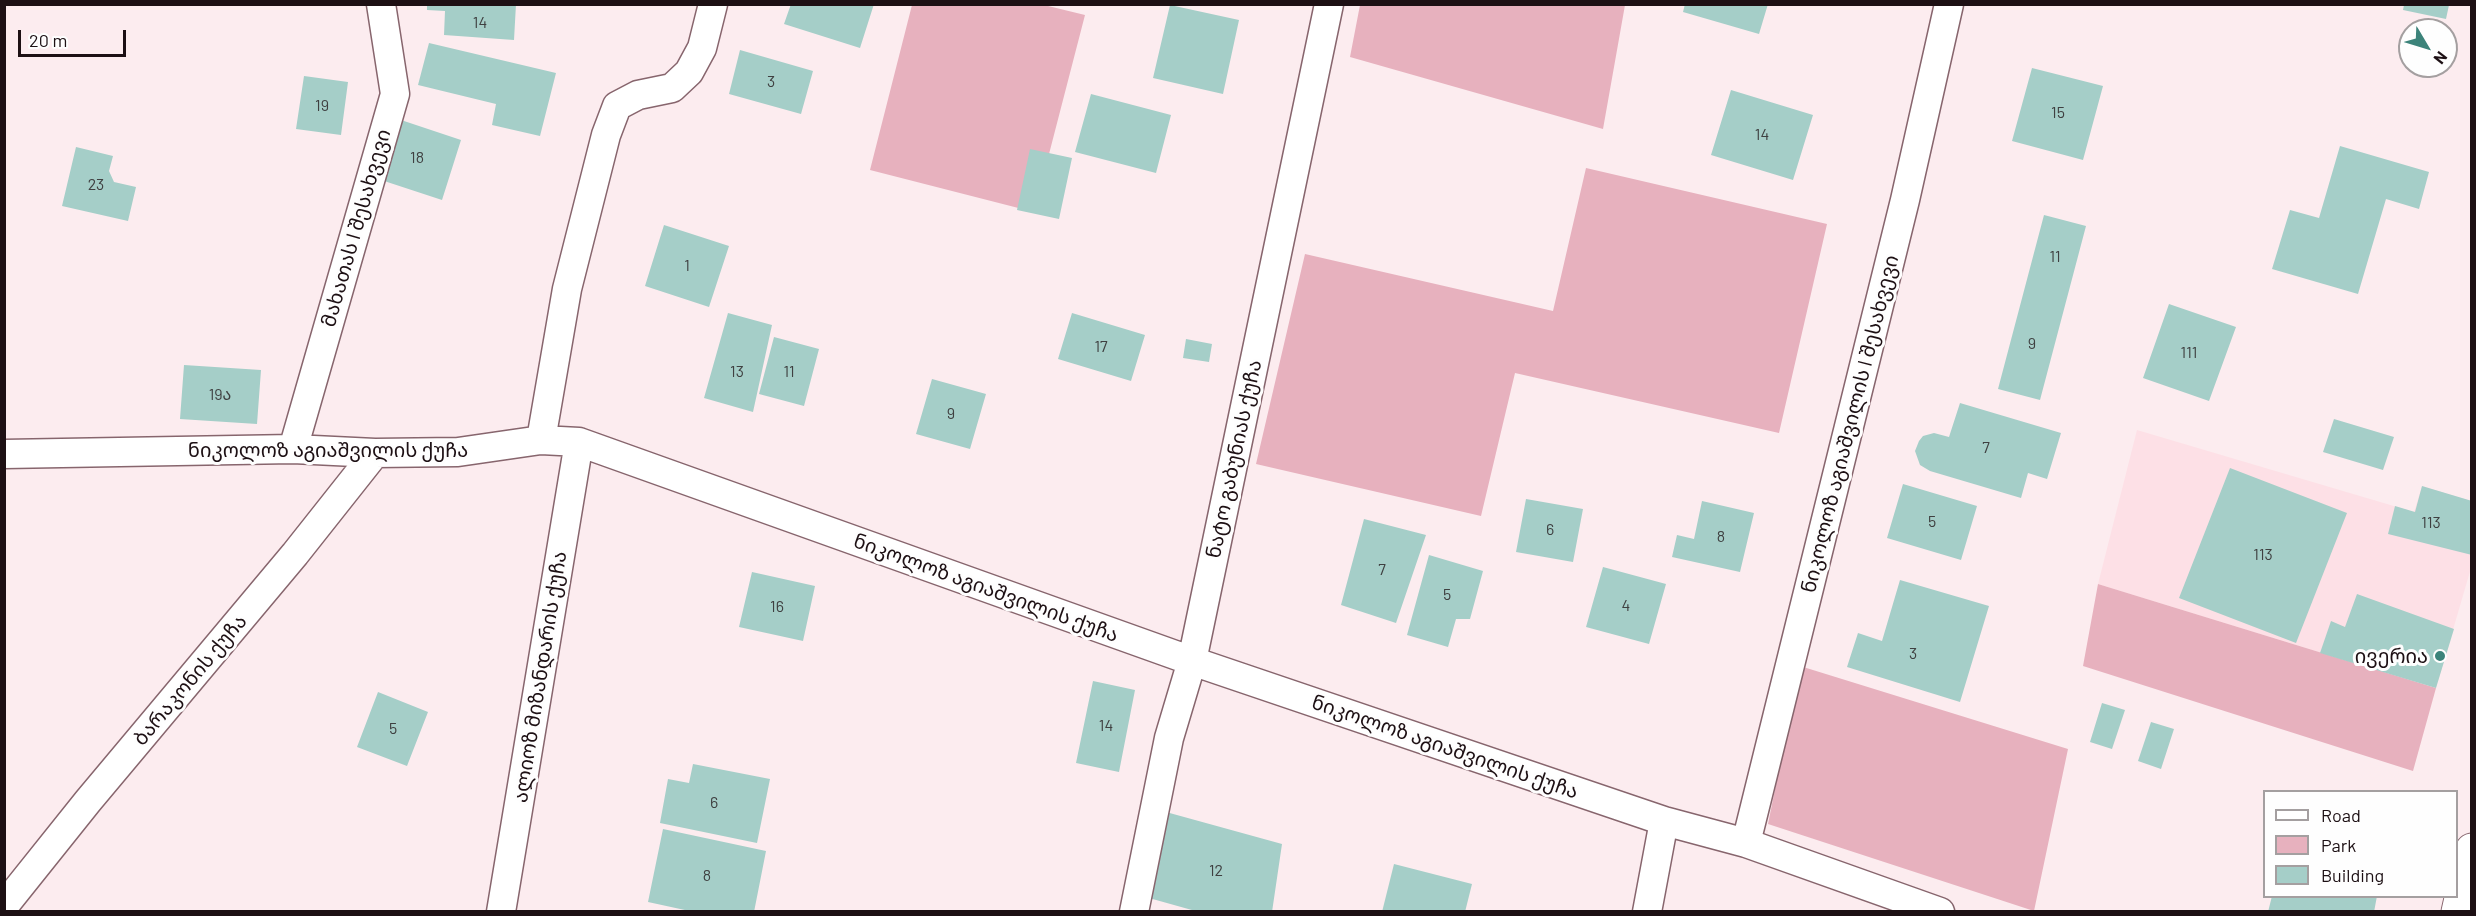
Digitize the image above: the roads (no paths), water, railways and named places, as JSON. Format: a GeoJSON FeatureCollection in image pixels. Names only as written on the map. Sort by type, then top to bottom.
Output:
{"type":"FeatureCollection","features":[{"type":"Feature","properties":{"kind":"main road"},"geometry":{"type":"LineString","coordinates":[[2458,912],[2472,850]]}},
{"type":"Feature","properties":{"kind":"street","name":"მახათას I შესახვევი"},"geometry":{"type":"LineString","coordinates":[[293,449],[395,94],[381,4]]}},
{"type":"Feature","properties":{"kind":"street"},"geometry":{"type":"LineString","coordinates":[[541,440],[567,289],[606,135],[617,106],[638,95],[672,88],[689,72],[702,48],[713,4]]}},
{"type":"Feature","properties":{"kind":"street","name":"ნატო გაბუნიას ქუჩა"},"geometry":{"type":"LineString","coordinates":[[1134,912],[1169,738],[1192,661],[1329,4]]}},
{"type":"Feature","properties":{"kind":"street","name":"ნიკოლოზ აგიაშვილის I შესახვევი"},"geometry":{"type":"LineString","coordinates":[[1746,843],[1905,200],[1949,4]]}},
{"type":"Feature","properties":{"kind":"street","name":"ნიკოლოზ აგიაშვილის ქუჩა"},"geometry":{"type":"LineString","coordinates":[[4,454],[293,449],[375,453],[458,452],[541,440],[579,442],[1192,661],[1664,821],[1746,843],[1940,912]]}},
{"type":"Feature","properties":{"kind":"street","name":"ალიოზ მიზანდარის ქუჩა"},"geometry":{"type":"LineString","coordinates":[[501,912],[579,442]]}},
{"type":"Feature","properties":{"kind":"street","name":"ბარაკონის ქუჩა"},"geometry":{"type":"LineString","coordinates":[[4,906],[88,801],[295,554],[375,453]]}},
{"type":"Feature","properties":{"kind":"street"},"geometry":{"type":"LineString","coordinates":[[1647,912],[1664,821]]}},
{"type":"Feature","properties":{"kind":"place","name":"ივერია"},"geometry":{"type":"Point","coordinates":[2440,656]}}]}
